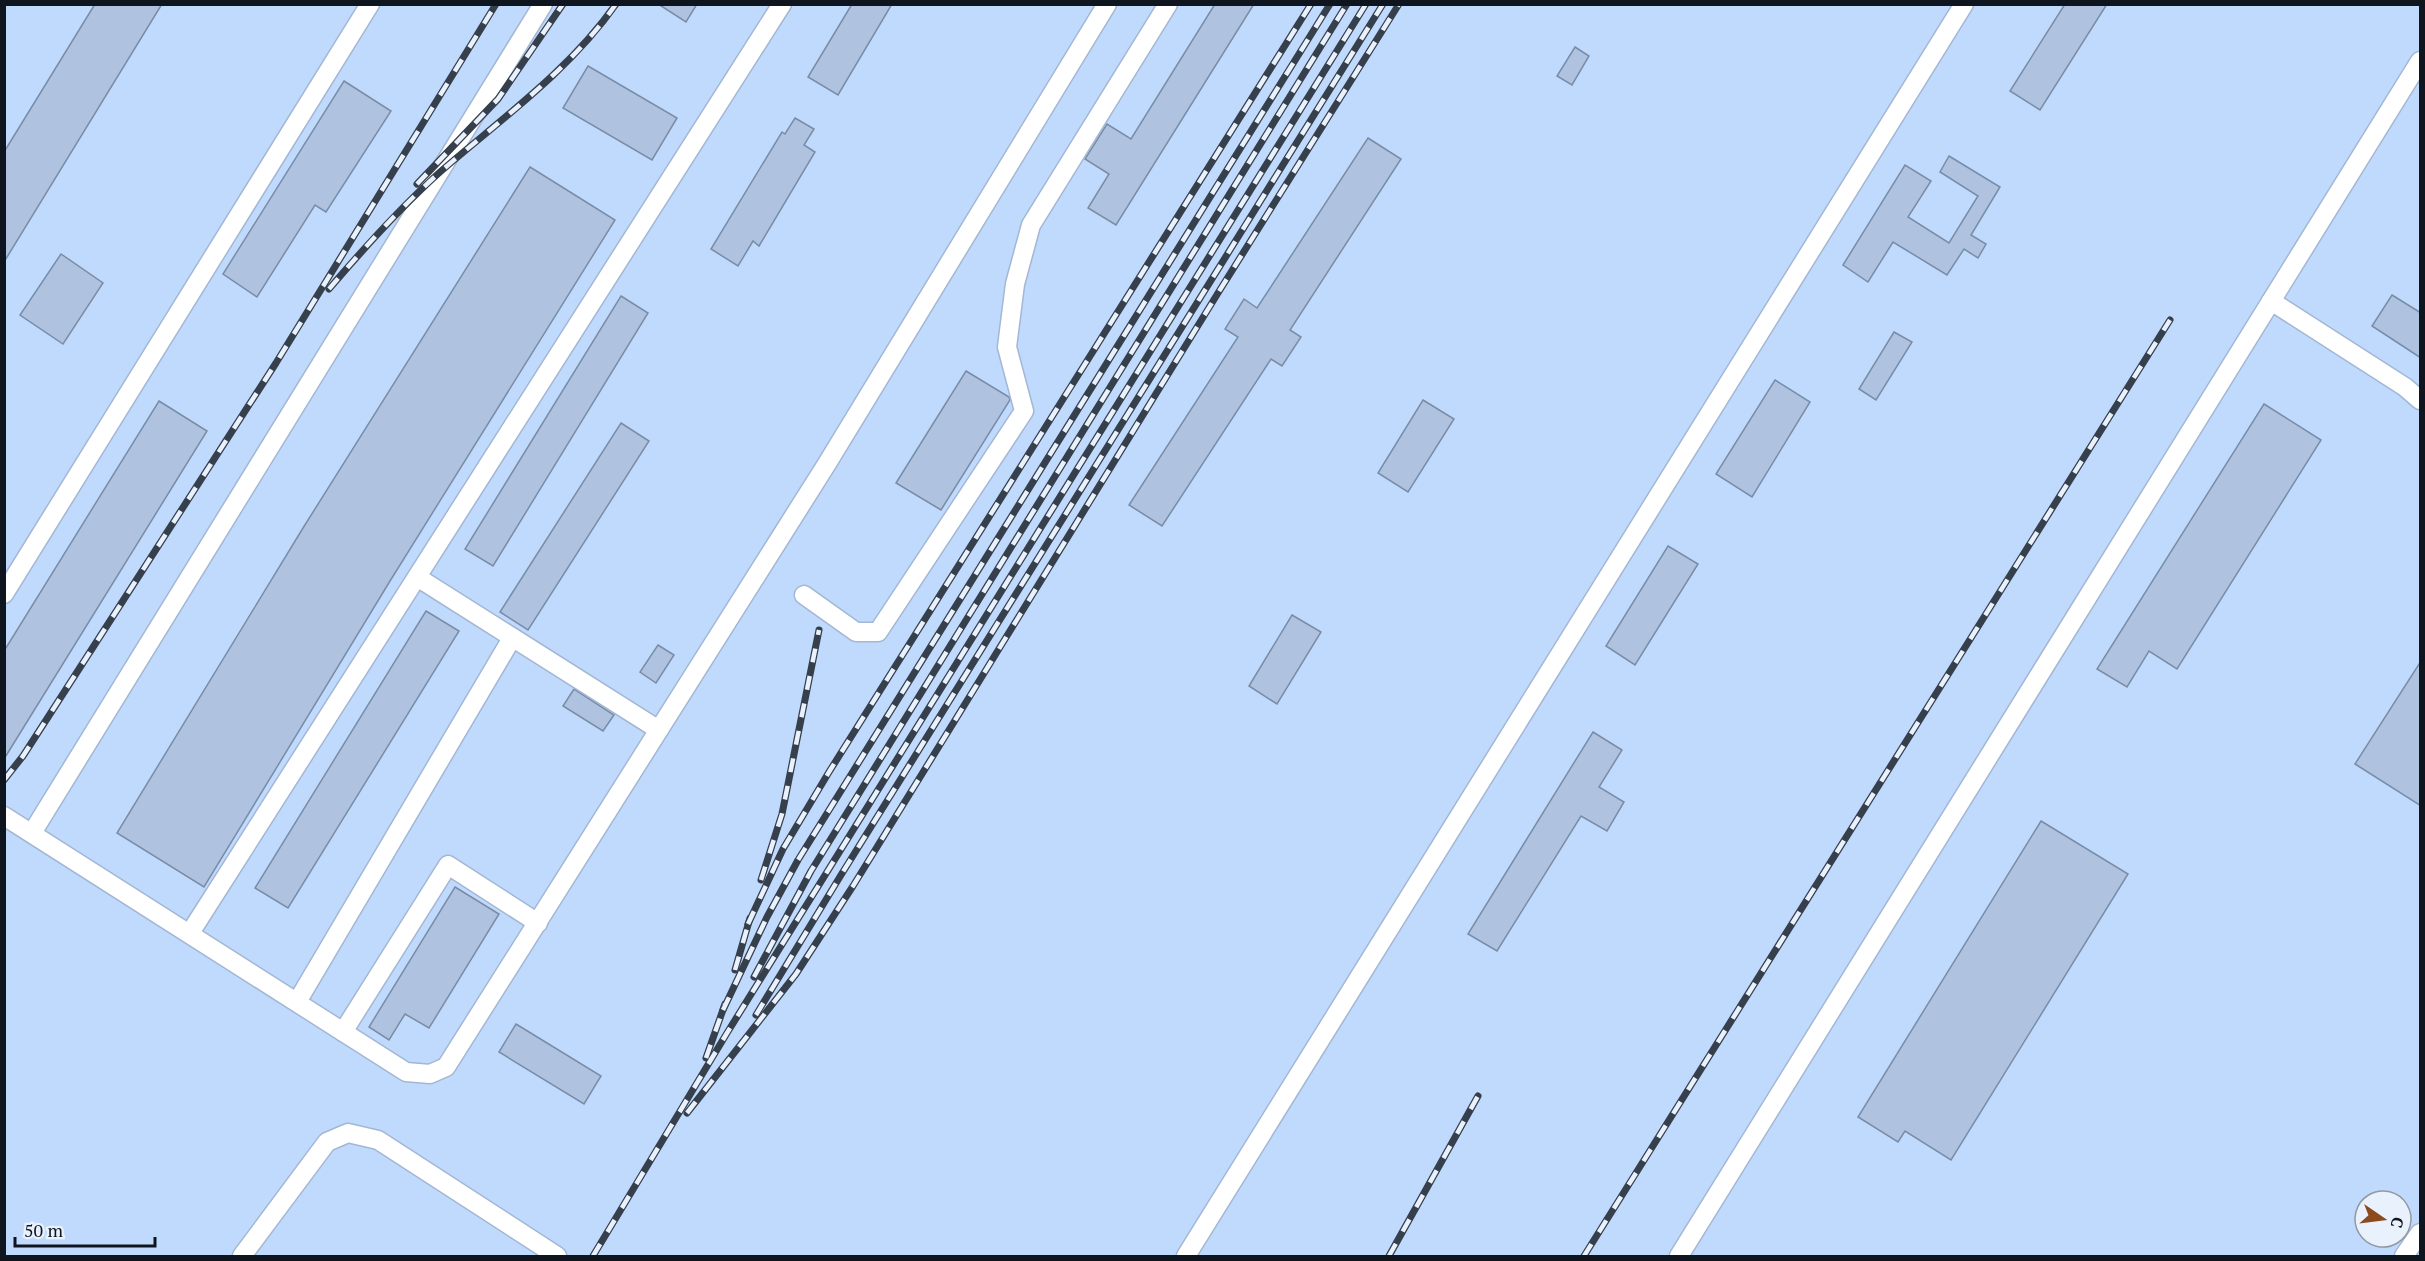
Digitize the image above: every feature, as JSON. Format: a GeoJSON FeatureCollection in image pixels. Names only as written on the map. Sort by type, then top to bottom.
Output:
{"type":"FeatureCollection","features":[{"type":"Feature","properties":{"kind":"street"},"geometry":{"type":"LineString","coordinates":[[4,594],[370,4]]}},
{"type":"Feature","properties":{"kind":"street"},"geometry":{"type":"LineString","coordinates":[[32,833],[543,4]]}},
{"type":"Feature","properties":{"kind":"street"},"geometry":{"type":"LineString","coordinates":[[189,933],[782,4]]}},
{"type":"Feature","properties":{"kind":"street"},"geometry":{"type":"LineString","coordinates":[[4,816],[406,1072],[430,1074],[446,1067],[828,462],[1107,4]]}},
{"type":"Feature","properties":{"kind":"street"},"geometry":{"type":"LineString","coordinates":[[804,595],[856,632],[878,632],[1024,411],[1007,347],[1014,284],[1031,225],[1168,4]]}},
{"type":"Feature","properties":{"kind":"street"},"geometry":{"type":"LineString","coordinates":[[1186,1257],[1964,4]]}},
{"type":"Feature","properties":{"kind":"street"},"geometry":{"type":"LineString","coordinates":[[1679,1257],[2421,61]]}},
{"type":"Feature","properties":{"kind":"street"},"geometry":{"type":"LineString","coordinates":[[2271,301],[2406,387],[2421,400]]}},
{"type":"Feature","properties":{"kind":"street"},"geometry":{"type":"LineString","coordinates":[[417,577],[659,730]]}},
{"type":"Feature","properties":{"kind":"street"},"geometry":{"type":"LineString","coordinates":[[297,1002],[512,638]]}},
{"type":"Feature","properties":{"kind":"street"},"geometry":{"type":"LineString","coordinates":[[344,1032],[448,865],[538,922]]}},
{"type":"Feature","properties":{"kind":"street"},"geometry":{"type":"LineString","coordinates":[[242,1257],[327,1142],[348,1133],[378,1140],[557,1257]]}},
{"type":"Feature","properties":{"kind":"street"},"geometry":{"type":"LineString","coordinates":[[2404,1257],[2421,1233]]}},
{"type":"Feature","properties":{"kind":"shaded area"},"geometry":{"type":"Polygon","coordinates":[[[5,5],[2420,5],[2420,1256],[5,1256],[5,5]]]}},
{"type":"Feature","properties":{"kind":"building"},"geometry":{"type":"Polygon","coordinates":[[[95,4],[162,4],[4,262],[4,152],[95,4]]]}},
{"type":"Feature","properties":{"kind":"building"},"geometry":{"type":"Polygon","coordinates":[[[658,4],[697,4],[686,22],[658,4]]]}},
{"type":"Feature","properties":{"kind":"building"},"geometry":{"type":"Polygon","coordinates":[[[852,4],[892,4],[838,95],[808,77],[852,4]]]}},
{"type":"Feature","properties":{"kind":"building"},"geometry":{"type":"Polygon","coordinates":[[[1215,4],[1254,4],[1116,225],[1088,208],[1109,174],[1085,159],[1107,124],[1131,139],[1215,4]]]}},
{"type":"Feature","properties":{"kind":"building"},"geometry":{"type":"Polygon","coordinates":[[[2065,4],[2107,4],[2040,110],[2010,91],[2065,4]]]}},
{"type":"Feature","properties":{"kind":"building"},"geometry":{"type":"Polygon","coordinates":[[[1575,47],[1589,56],[1572,85],[1557,76],[1575,47]]]}},
{"type":"Feature","properties":{"kind":"building"},"geometry":{"type":"Polygon","coordinates":[[[588,66],[677,118],[652,160],[563,108],[588,66]]]}},
{"type":"Feature","properties":{"kind":"building"},"geometry":{"type":"Polygon","coordinates":[[[344,81],[391,111],[326,212],[315,205],[257,297],[223,274],[344,81]]]}},
{"type":"Feature","properties":{"kind":"building"},"geometry":{"type":"Polygon","coordinates":[[[795,118],[814,129],[804,145],[815,152],[759,246],[753,241],[738,266],[711,249],[782,132],[785,134],[795,118]]]}},
{"type":"Feature","properties":{"kind":"building"},"geometry":{"type":"Polygon","coordinates":[[[1368,138],[1401,159],[1290,330],[1301,337],[1282,366],[1271,359],[1162,526],[1129,505],[1238,337],[1225,329],[1244,299],[1257,308],[1368,138]]]}},
{"type":"Feature","properties":{"kind":"building"},"geometry":{"type":"Polygon","coordinates":[[[1949,156],[2000,187],[1971,235],[1986,244],[1978,258],[1964,249],[1947,275],[1893,242],[1868,282],[1843,265],[1905,165],[1931,181],[1908,217],[1949,243],[1978,196],[1940,172],[1949,156]]]}},
{"type":"Feature","properties":{"kind":"building"},"geometry":{"type":"Polygon","coordinates":[[[530,167],[615,220],[390,581],[204,887],[117,833],[303,528],[530,167]]]}},
{"type":"Feature","properties":{"kind":"building"},"geometry":{"type":"Polygon","coordinates":[[[61,254],[103,283],[63,344],[20,315],[61,254]]]}},
{"type":"Feature","properties":{"kind":"building"},"geometry":{"type":"Polygon","coordinates":[[[2392,295],[2421,313],[2421,358],[2372,326],[2392,295]]]}},
{"type":"Feature","properties":{"kind":"building"},"geometry":{"type":"Polygon","coordinates":[[[621,296],[648,313],[493,566],[465,549],[621,296]]]}},
{"type":"Feature","properties":{"kind":"building"},"geometry":{"type":"Polygon","coordinates":[[[1894,332],[1912,342],[1876,400],[1859,389],[1894,332]]]}},
{"type":"Feature","properties":{"kind":"building"},"geometry":{"type":"Polygon","coordinates":[[[966,371],[1009,397],[1010,400],[941,510],[896,483],[966,371]]]}},
{"type":"Feature","properties":{"kind":"building"},"geometry":{"type":"Polygon","coordinates":[[[1775,380],[1810,402],[1752,497],[1716,474],[1775,380]]]}},
{"type":"Feature","properties":{"kind":"building"},"geometry":{"type":"Polygon","coordinates":[[[1423,400],[1454,419],[1408,492],[1378,473],[1423,400]]]}},
{"type":"Feature","properties":{"kind":"building"},"geometry":{"type":"Polygon","coordinates":[[[159,401],[207,431],[4,759],[4,651],[159,401]]]}},
{"type":"Feature","properties":{"kind":"building"},"geometry":{"type":"Polygon","coordinates":[[[2264,404],[2321,440],[2177,669],[2149,651],[2127,687],[2097,669],[2264,404]]]}},
{"type":"Feature","properties":{"kind":"building"},"geometry":{"type":"Polygon","coordinates":[[[621,423],[649,441],[528,630],[500,612],[621,423]]]}},
{"type":"Feature","properties":{"kind":"building"},"geometry":{"type":"Polygon","coordinates":[[[1668,546],[1698,564],[1635,665],[1606,646],[1668,546]]]}},
{"type":"Feature","properties":{"kind":"building"},"geometry":{"type":"Polygon","coordinates":[[[426,611],[459,631],[288,908],[255,888],[426,611]]]}},
{"type":"Feature","properties":{"kind":"building"},"geometry":{"type":"Polygon","coordinates":[[[1292,615],[1321,632],[1277,704],[1249,686],[1292,615]]]}},
{"type":"Feature","properties":{"kind":"building"},"geometry":{"type":"Polygon","coordinates":[[[658,645],[674,655],[656,683],[640,672],[658,645]]]}},
{"type":"Feature","properties":{"kind":"building"},"geometry":{"type":"Polygon","coordinates":[[[2421,661],[2421,806],[2355,764],[2421,661]]]}},
{"type":"Feature","properties":{"kind":"building"},"geometry":{"type":"Polygon","coordinates":[[[574,689],[614,715],[603,731],[563,706],[574,689]]]}},
{"type":"Feature","properties":{"kind":"building"},"geometry":{"type":"Polygon","coordinates":[[[1593,732],[1622,750],[1599,787],[1624,802],[1607,831],[1581,816],[1497,951],[1468,934],[1593,732]]]}},
{"type":"Feature","properties":{"kind":"building"},"geometry":{"type":"Polygon","coordinates":[[[2041,821],[2128,874],[1951,1160],[1905,1131],[1898,1142],[1858,1117],[2041,821]]]}},
{"type":"Feature","properties":{"kind":"building"},"geometry":{"type":"Polygon","coordinates":[[[455,887],[499,914],[429,1028],[405,1014],[389,1040],[369,1027],[455,887]]]}},
{"type":"Feature","properties":{"kind":"building"},"geometry":{"type":"Polygon","coordinates":[[[516,1024],[601,1076],[584,1104],[499,1052],[516,1024]]]}},
{"type":"Feature","properties":{"kind":"railway"},"geometry":{"type":"LineString","coordinates":[[4,780],[23,756],[276,363],[496,4]]}},
{"type":"Feature","properties":{"kind":"railway"},"geometry":{"type":"LineString","coordinates":[[417,184],[498,99],[563,4]]}},
{"type":"Feature","properties":{"kind":"railway"},"geometry":{"type":"LineString","coordinates":[[329,289],[355,258],[425,186],[556,73],[616,4]]}},
{"type":"Feature","properties":{"kind":"railway"},"geometry":{"type":"LineString","coordinates":[[748,924],[783,849],[829,772],[1311,4]]}},
{"type":"Feature","properties":{"kind":"railway"},"geometry":{"type":"LineString","coordinates":[[723,1010],[767,917],[798,860],[1330,4]]}},
{"type":"Feature","properties":{"kind":"railway"},"geometry":{"type":"LineString","coordinates":[[754,977],[811,871],[1347,4]]}},
{"type":"Feature","properties":{"kind":"railway"},"geometry":{"type":"LineString","coordinates":[[593,1256],[727,1033],[1366,4]]}},
{"type":"Feature","properties":{"kind":"railway"},"geometry":{"type":"LineString","coordinates":[[756,1015],[1383,4]]}},
{"type":"Feature","properties":{"kind":"railway"},"geometry":{"type":"LineString","coordinates":[[687,1113],[796,974],[853,886],[1399,4]]}},
{"type":"Feature","properties":{"kind":"railway"},"geometry":{"type":"LineString","coordinates":[[1584,1256],[2170,320]]}},
{"type":"Feature","properties":{"kind":"railway"},"geometry":{"type":"LineString","coordinates":[[761,880],[782,814],[819,630]]}},
{"type":"Feature","properties":{"kind":"railway"},"geometry":{"type":"LineString","coordinates":[[735,970],[750,918]]}},
{"type":"Feature","properties":{"kind":"railway"},"geometry":{"type":"LineString","coordinates":[[706,1058],[725,1004]]}},
{"type":"Feature","properties":{"kind":"railway"},"geometry":{"type":"LineString","coordinates":[[1389,1256],[1478,1096]]}}]}
